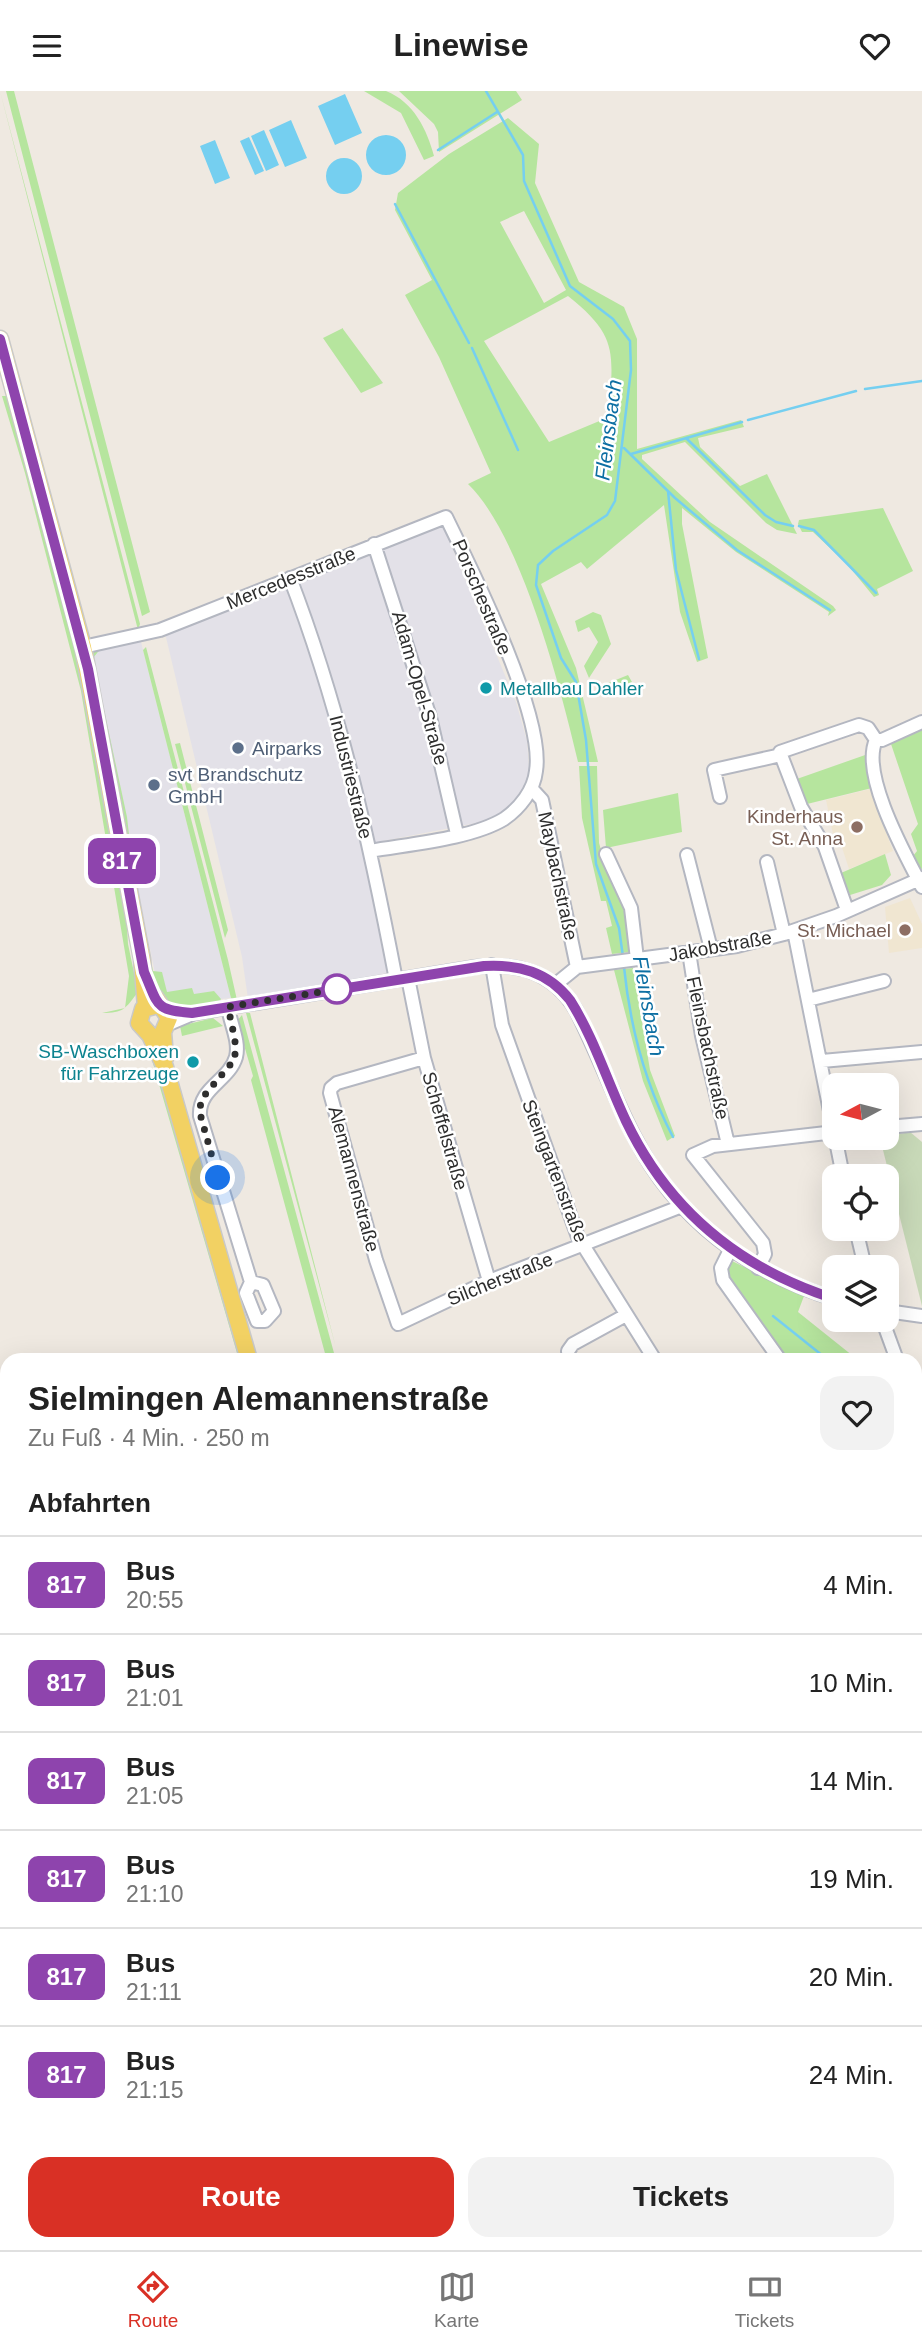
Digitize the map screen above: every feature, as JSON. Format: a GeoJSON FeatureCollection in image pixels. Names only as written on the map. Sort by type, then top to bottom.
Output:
{"type":"FeatureCollection","features":[{"type":"Feature","properties":{"kind":"main road"},"geometry":{"type":"LineString","coordinates":[[0,339],[83,647],[144,972],[159,1019],[165,1067],[247,1353]]}},
{"type":"Feature","properties":{"kind":"street","name":"Mercedesstraße"},"geometry":{"type":"LineString","coordinates":[[83,647],[175,624],[446,517]]}},
{"type":"Feature","properties":{"kind":"street","name":"Porschestraße"},"geometry":{"type":"LineString","coordinates":[[446,517],[487,605],[528,714],[537,761],[531,788]]}},
{"type":"Feature","properties":{"kind":"street","name":"Adam-Opel-Straße"},"geometry":{"type":"LineString","coordinates":[[374,544],[426,706],[457,834]]}},
{"type":"Feature","properties":{"kind":"street","name":"Industriestraße"},"geometry":{"type":"LineString","coordinates":[[290,578],[338,725],[402,979]]}},
{"type":"Feature","properties":{"kind":"street"},"geometry":{"type":"LineString","coordinates":[[876,740],[909,730],[922,722]]}},
{"type":"Feature","properties":{"kind":"street"},"geometry":{"type":"LineString","coordinates":[[847,910],[825,846],[801,807],[780,752],[859,725],[868,727],[876,740],[872,757],[882,797],[921,881]]}},
{"type":"Feature","properties":{"kind":"street"},"geometry":{"type":"LineString","coordinates":[[720,797],[713,765],[781,755]]}},
{"type":"Feature","properties":{"kind":"street"},"geometry":{"type":"LineString","coordinates":[[370,851],[457,834],[505,818],[520,805],[531,788]]}},
{"type":"Feature","properties":{"kind":"street","name":"Maybachstraße"},"geometry":{"type":"LineString","coordinates":[[531,788],[542,800],[577,967]]}},
{"type":"Feature","properties":{"kind":"street"},"geometry":{"type":"LineString","coordinates":[[606,854],[631,908],[635,959]]}},
{"type":"Feature","properties":{"kind":"street"},"geometry":{"type":"LineString","coordinates":[[687,855],[711,949]]}},
{"type":"Feature","properties":{"kind":"street"},"geometry":{"type":"LineString","coordinates":[[767,862],[808,1000],[824,1073]]}},
{"type":"Feature","properties":{"kind":"street","name":"Jakobstraße"},"geometry":{"type":"LineString","coordinates":[[577,967],[711,949],[789,933],[921,881]]}},
{"type":"Feature","properties":{"kind":"street","name":"Fleinsbachstraße"},"geometry":{"type":"LineString","coordinates":[[689,952],[700,1026],[728,1144]]}},
{"type":"Feature","properties":{"kind":"street"},"geometry":{"type":"LineString","coordinates":[[159,1019],[492,965],[530,970],[556,984],[576,1010],[645,1157],[682,1206],[730,1250],[758,1268],[793,1285],[822,1295]]}},
{"type":"Feature","properties":{"kind":"street","name":"Steingartenstraße"},"geometry":{"type":"LineString","coordinates":[[492,965],[502,1025],[582,1246],[650,1353]]}},
{"type":"Feature","properties":{"kind":"street"},"geometry":{"type":"LineString","coordinates":[[556,984],[577,967]]}},
{"type":"Feature","properties":{"kind":"street","name":"Scheffelstraße"},"geometry":{"type":"LineString","coordinates":[[402,979],[489,1281]]}},
{"type":"Feature","properties":{"kind":"street"},"geometry":{"type":"LineString","coordinates":[[808,1000],[884,981]]}},
{"type":"Feature","properties":{"kind":"street"},"geometry":{"type":"LineString","coordinates":[[228,1007],[236,1054],[233,1063],[203,1097],[200,1117],[251,1282]]}},
{"type":"Feature","properties":{"kind":"street"},"geometry":{"type":"LineString","coordinates":[[822,1061],[922,1052]]}},
{"type":"Feature","properties":{"kind":"street","name":"Alemannenstraße"},"geometry":{"type":"LineString","coordinates":[[398,1324],[370,1241],[330,1093],[337,1083],[424,1058]]}},
{"type":"Feature","properties":{"kind":"street"},"geometry":{"type":"LineString","coordinates":[[900,1127],[922,1124]]}},
{"type":"Feature","properties":{"kind":"street"},"geometry":{"type":"LineString","coordinates":[[758,1268],[765,1254],[763,1243],[693,1155],[703,1149],[728,1144],[822,1133]]}},
{"type":"Feature","properties":{"kind":"street","name":"Silcherstraße"},"geometry":{"type":"LineString","coordinates":[[398,1324],[489,1281],[682,1206]]}},
{"type":"Feature","properties":{"kind":"street"},"geometry":{"type":"LineString","coordinates":[[730,1250],[721,1268],[723,1280],[775,1353]]}},
{"type":"Feature","properties":{"kind":"street"},"geometry":{"type":"LineString","coordinates":[[899,1313],[922,1316]]}},
{"type":"Feature","properties":{"kind":"street"},"geometry":{"type":"LineString","coordinates":[[568,1353],[573,1344],[626,1315]]}},
{"type":"Feature","properties":{"kind":"street"},"geometry":{"type":"LineString","coordinates":[[886,1332],[894,1353]]}},
{"type":"Feature","properties":{"kind":"shaded area"},"geometry":{"type":"Polygon","coordinates":[[[437,526],[444,528],[516,702],[527,741],[529,768],[525,790],[509,810],[492,820],[362,845],[387,973],[248,999],[242,957],[165,633],[437,526]]]}},
{"type":"Feature","properties":{"kind":"shaded area"},"geometry":{"type":"Polygon","coordinates":[[[140,638],[231,998],[221,999],[221,1002],[169,1001],[155,973],[90,654],[93,649],[140,638]]]}},
{"type":"Feature","properties":{"kind":"shaded area","name":"Kinderhaus St. Anna"},"geometry":{"type":"Polygon","coordinates":[[[870,789],[893,851],[849,869],[837,832],[833,834],[826,800],[870,789]]]}},
{"type":"Feature","properties":{"kind":"shaded area","name":"St. Michael"},"geometry":{"type":"Polygon","coordinates":[[[910,898],[922,924],[922,948],[889,953],[885,907],[910,898]]]}},
{"type":"Feature","properties":{"kind":"green space"},"geometry":{"type":"Polygon","coordinates":[[[0,91],[140,624],[138,630],[0,91]]]}},
{"type":"Feature","properties":{"kind":"green space"},"geometry":{"type":"Polygon","coordinates":[[[6,91],[14,91],[150,612],[142,616],[6,91]]]}},
{"type":"Feature","properties":{"kind":"green space"},"geometry":{"type":"Polygon","coordinates":[[[364,91],[386,91],[404,102],[423,127],[434,156],[424,160],[401,113],[364,91]]]}},
{"type":"Feature","properties":{"kind":"green space"},"geometry":{"type":"Polygon","coordinates":[[[399,91],[516,91],[522,100],[439,152],[438,132],[434,124],[399,91]]]}},
{"type":"Feature","properties":{"kind":"green space"},"geometry":{"type":"Polygon","coordinates":[[[508,118],[539,144],[535,183],[579,282],[624,307],[637,339],[637,449],[741,420],[744,427],[698,438],[700,447],[740,486],[767,474],[797,534],[777,530],[766,523],[685,442],[642,455],[642,459],[710,522],[836,610],[828,616],[829,612],[736,552],[682,508],[682,524],[708,658],[697,662],[680,612],[664,505],[587,569],[581,562],[541,584],[576,668],[598,762],[578,762],[550,655],[522,575],[487,508],[468,484],[491,473],[439,357],[405,295],[432,280],[395,210],[398,193],[449,154],[508,118]],[[524,211],[500,222],[544,303],[566,290],[524,211]],[[568,296],[484,341],[549,442],[609,417],[611,363],[605,336],[585,311],[568,296]]]}},
{"type":"Feature","properties":{"kind":"green space"},"geometry":{"type":"Polygon","coordinates":[[[343,328],[383,383],[361,393],[323,338],[343,328]]]}},
{"type":"Feature","properties":{"kind":"green space"},"geometry":{"type":"Polygon","coordinates":[[[2,396],[8,396],[77,644],[125,896],[128,944],[138,992],[125,1007],[129,976],[81,691],[25,473],[2,396]]]}},
{"type":"Feature","properties":{"kind":"green space"},"geometry":{"type":"Polygon","coordinates":[[[883,508],[913,571],[877,589],[879,595],[874,597],[847,564],[813,532],[802,532],[798,524],[799,520],[883,508]]]}},
{"type":"Feature","properties":{"kind":"green space"},"geometry":{"type":"Polygon","coordinates":[[[593,612],[601,615],[611,644],[589,678],[584,666],[598,642],[589,627],[578,632],[575,621],[593,612]]]}},
{"type":"Feature","properties":{"kind":"green space"},"geometry":{"type":"Polygon","coordinates":[[[89,647],[102,647],[93,658],[127,817],[134,879],[153,971],[162,972],[167,992],[192,988],[194,994],[214,991],[221,999],[217,1004],[172,1008],[161,998],[150,973],[89,647]]]}},
{"type":"Feature","properties":{"kind":"green space"},"geometry":{"type":"Polygon","coordinates":[[[146,647],[237,1000],[231,998],[143,650],[146,647]]]}},
{"type":"Feature","properties":{"kind":"green space"},"geometry":{"type":"Polygon","coordinates":[[[628,675],[632,682],[597,696],[596,688],[628,675]]]}},
{"type":"Feature","properties":{"kind":"green space"},"geometry":{"type":"Polygon","coordinates":[[[922,729],[922,869],[917,867],[913,856],[917,851],[911,834],[918,824],[890,741],[922,729]]]}},
{"type":"Feature","properties":{"kind":"green space"},"geometry":{"type":"Polygon","coordinates":[[[180,743],[228,930],[225,938],[175,744],[180,743]]]}},
{"type":"Feature","properties":{"kind":"green space"},"geometry":{"type":"Polygon","coordinates":[[[868,754],[876,787],[803,805],[794,780],[868,754]]]}},
{"type":"Feature","properties":{"kind":"green space"},"geometry":{"type":"Polygon","coordinates":[[[579,766],[597,766],[599,843],[607,870],[627,911],[630,952],[612,954],[606,928],[612,926],[606,901],[601,901],[582,818],[579,766]]]}},
{"type":"Feature","properties":{"kind":"green space"},"geometry":{"type":"Polygon","coordinates":[[[678,793],[682,832],[606,848],[603,810],[678,793]]]}},
{"type":"Feature","properties":{"kind":"green space"},"geometry":{"type":"Polygon","coordinates":[[[885,854],[891,875],[882,885],[850,895],[841,873],[885,854]]]}},
{"type":"Feature","properties":{"kind":"green space"},"geometry":{"type":"Polygon","coordinates":[[[633,968],[650,1070],[675,1136],[667,1141],[643,1081],[614,970],[633,968]]]}},
{"type":"Feature","properties":{"kind":"green space"},"geometry":{"type":"Polygon","coordinates":[[[246,1013],[250,1013],[336,1348],[246,1013]]]}},
{"type":"Feature","properties":{"kind":"green space"},"geometry":{"type":"Polygon","coordinates":[[[242,1015],[334,1353],[325,1353],[237,1021],[242,1015]]]}},
{"type":"Feature","properties":{"kind":"green space"},"geometry":{"type":"Polygon","coordinates":[[[213,1018],[223,1026],[182,1036],[180,1026],[213,1018]]]}},
{"type":"Feature","properties":{"kind":"green space"},"geometry":{"type":"Polygon","coordinates":[[[153,1052],[241,1353],[237,1353],[150,1053],[153,1052]]]}},
{"type":"Feature","properties":{"kind":"green space"},"geometry":{"type":"Polygon","coordinates":[[[910,1132],[922,1142],[922,1306],[899,1214],[899,1164],[886,1164],[883,1150],[900,1150],[900,1134],[910,1132]]]}},
{"type":"Feature","properties":{"kind":"green space"},"geometry":{"type":"Polygon","coordinates":[[[732,1261],[804,1296],[798,1312],[849,1353],[778,1353],[724,1276],[732,1261]]]}},
{"type":"Feature","properties":{"kind":"water"},"geometry":{"type":"Polygon","coordinates":[[[345,94],[362,133],[335,145],[318,106],[345,94]]]}},
{"type":"Feature","properties":{"kind":"water"},"geometry":{"type":"Polygon","coordinates":[[[291,120],[307,158],[285,167],[269,130],[291,120]]]}},
{"type":"Feature","properties":{"kind":"water"},"geometry":{"type":"Polygon","coordinates":[[[264,130],[279,165],[266,171],[251,136],[264,130]]]}},
{"type":"Feature","properties":{"kind":"water"},"geometry":{"type":"Polygon","coordinates":[[[386,135],[394,136],[400,141],[405,147],[405,163],[400,169],[394,174],[386,175],[378,174],[372,169],[367,163],[366,155],[367,147],[372,141],[378,136],[386,135]]]}},
{"type":"Feature","properties":{"kind":"water"},"geometry":{"type":"Polygon","coordinates":[[[249,137],[264,171],[255,175],[240,141],[249,137]]]}},
{"type":"Feature","properties":{"kind":"water"},"geometry":{"type":"Polygon","coordinates":[[[215,140],[230,178],[215,184],[200,146],[215,140]]]}},
{"type":"Feature","properties":{"kind":"water"},"geometry":{"type":"Polygon","coordinates":[[[344,158],[357,163],[362,176],[357,189],[344,194],[331,189],[326,176],[331,163],[344,158]]]}},
{"type":"Feature","properties":{"kind":"waterway","name":"Fleinsbach"},"geometry":{"type":"LineString","coordinates":[[486,91],[523,155],[524,181],[570,286],[613,319],[630,341],[631,370],[615,501],[607,515],[553,551],[538,565],[536,585],[561,658],[576,682],[586,740],[596,864],[619,928],[623,957]]}},
{"type":"Feature","properties":{"kind":"waterway"},"geometry":{"type":"LineString","coordinates":[[438,150],[497,112]]}},
{"type":"Feature","properties":{"kind":"waterway"},"geometry":{"type":"LineString","coordinates":[[395,204],[469,343]]}},
{"type":"Feature","properties":{"kind":"waterway"},"geometry":{"type":"LineString","coordinates":[[472,348],[518,450]]}},
{"type":"Feature","properties":{"kind":"waterway"},"geometry":{"type":"LineString","coordinates":[[865,389],[922,381]]}},
{"type":"Feature","properties":{"kind":"waterway"},"geometry":{"type":"LineString","coordinates":[[748,420],[856,391]]}},
{"type":"Feature","properties":{"kind":"waterway"},"geometry":{"type":"LineString","coordinates":[[631,454],[742,422]]}},
{"type":"Feature","properties":{"kind":"waterway"},"geometry":{"type":"LineString","coordinates":[[686,438],[765,515],[776,522],[793,526]]}},
{"type":"Feature","properties":{"kind":"waterway"},"geometry":{"type":"LineString","coordinates":[[624,448],[675,498],[737,550],[830,610]]}},
{"type":"Feature","properties":{"kind":"waterway"},"geometry":{"type":"LineString","coordinates":[[668,491],[676,570],[699,659]]}},
{"type":"Feature","properties":{"kind":"waterway"},"geometry":{"type":"LineString","coordinates":[[799,526],[814,530],[876,593]]}},
{"type":"Feature","properties":{"kind":"waterway","name":"Fleinsbach"},"geometry":{"type":"LineString","coordinates":[[624,967],[640,1054],[654,1096],[673,1137]]}},
{"type":"Feature","properties":{"kind":"waterway","name":"Fleinsbach"},"geometry":{"type":"LineString","coordinates":[[773,1316],[819,1353]]}},
{"type":"Feature","properties":{"kind":"bus line","name":"817"},"geometry":{"type":"LineString","coordinates":[[0,339],[83,647],[144,972],[158,1005],[167,1011],[192,1013],[484,966],[521,968],[538,973],[556,984],[570,1000],[635,1139],[656,1174],[682,1206],[706,1231],[744,1259],[793,1285],[822,1295]]}},
{"type":"Feature","properties":{"kind":"place","name":"Metallbau Dahler"},"geometry":{"type":"Point","coordinates":[486,688]}},
{"type":"Feature","properties":{"kind":"place","name":"Airparks"},"geometry":{"type":"Point","coordinates":[238,748]}},
{"type":"Feature","properties":{"kind":"place","name":"svt Brandschutz GmbH"},"geometry":{"type":"Point","coordinates":[154,785]}},
{"type":"Feature","properties":{"kind":"place","name":"Kinderhaus St. Anna"},"geometry":{"type":"Point","coordinates":[857,827]}},
{"type":"Feature","properties":{"kind":"place","name":"St. Michael"},"geometry":{"type":"Point","coordinates":[905,930]}},
{"type":"Feature","properties":{"kind":"place","name":"SB-Waschboxen für Fahrzeuge"},"geometry":{"type":"Point","coordinates":[193,1062]}},
{"type":"Feature","properties":{"kind":"route"},"geometry":{"type":"LineString","coordinates":[[218,1178],[199,1110],[203,1097],[235,1059],[236,1047],[228,1007],[346,988],[337,989]]}}]}
